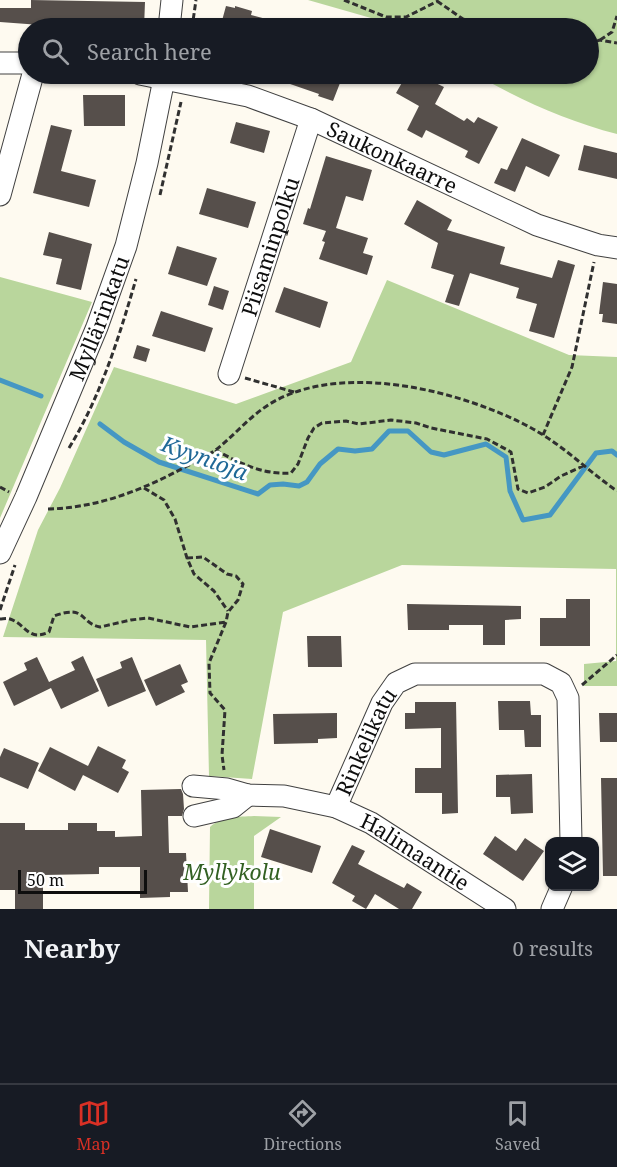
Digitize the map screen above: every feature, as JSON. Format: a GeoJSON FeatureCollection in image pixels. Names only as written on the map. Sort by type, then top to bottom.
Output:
{"type":"FeatureCollection","features":[{"type":"Feature","properties":{"kind":"street"},"geometry":{"type":"LineString","coordinates":[[171,18],[172,0]]}},
{"type":"Feature","properties":{"kind":"street"},"geometry":{"type":"LineString","coordinates":[[0,63],[18,63]]}},
{"type":"Feature","properties":{"kind":"street"},"geometry":{"type":"LineString","coordinates":[[0,195],[30,84]]}},
{"type":"Feature","properties":{"kind":"street","name":"Myllärinkatu"},"geometry":{"type":"LineString","coordinates":[[0,553],[26,497],[92,338],[126,246],[147,163],[162,84]]}},
{"type":"Feature","properties":{"kind":"street","name":"Saukonkaarre"},"geometry":{"type":"LineString","coordinates":[[200,84],[248,96],[311,119],[537,225],[608,246]]}},
{"type":"Feature","properties":{"kind":"street","name":"Piisaminpolku"},"geometry":{"type":"LineString","coordinates":[[229,374],[311,119]]}},
{"type":"Feature","properties":{"kind":"street","name":"Rinkelikatu"},"geometry":{"type":"LineString","coordinates":[[336,807],[382,703],[396,683],[415,674],[544,674],[561,682],[568,698]]}},
{"type":"Feature","properties":{"kind":"street"},"geometry":{"type":"LineString","coordinates":[[568,698],[571,837]]}},
{"type":"Feature","properties":{"kind":"street","name":"Halimaantie"},"geometry":{"type":"LineString","coordinates":[[193,786],[227,789],[248,795],[284,796],[336,807],[370,823],[505,909]]}},
{"type":"Feature","properties":{"kind":"street"},"geometry":{"type":"LineString","coordinates":[[194,816],[233,807],[248,795]]}},
{"type":"Feature","properties":{"kind":"street"},"geometry":{"type":"LineString","coordinates":[[552,909],[560,891]]}},
{"type":"Feature","properties":{"kind":"path"},"geometry":{"type":"LineString","coordinates":[[193,18],[196,0]]}},
{"type":"Feature","properties":{"kind":"path"},"geometry":{"type":"LineString","coordinates":[[344,0],[386,16],[406,17],[437,0],[461,18]]}},
{"type":"Feature","properties":{"kind":"path"},"geometry":{"type":"LineString","coordinates":[[600,40],[612,32],[617,16]]}},
{"type":"Feature","properties":{"kind":"path"},"geometry":{"type":"LineString","coordinates":[[600,40],[617,43]]}},
{"type":"Feature","properties":{"kind":"path"},"geometry":{"type":"LineString","coordinates":[[543,435],[572,367],[608,246]]}},
{"type":"Feature","properties":{"kind":"path"},"geometry":{"type":"LineString","coordinates":[[229,374],[294,392]]}},
{"type":"Feature","properties":{"kind":"path"},"geometry":{"type":"LineString","coordinates":[[48,509],[81,507],[144,488],[168,477],[215,450],[262,409],[294,392],[331,385],[368,383],[439,392],[502,414],[543,435],[617,491]]}},
{"type":"Feature","properties":{"kind":"path"},"geometry":{"type":"LineString","coordinates":[[215,450],[239,463],[273,474],[291,473],[298,464],[314,428],[322,423],[359,424],[391,420],[487,439],[511,452],[518,489],[528,493],[546,487],[561,476],[583,466]]}},
{"type":"Feature","properties":{"kind":"path"},"geometry":{"type":"LineString","coordinates":[[0,488],[12,494]]}},
{"type":"Feature","properties":{"kind":"path"},"geometry":{"type":"LineString","coordinates":[[144,488],[164,500],[175,519],[194,574],[214,591],[228,612]]}},
{"type":"Feature","properties":{"kind":"path"},"geometry":{"type":"LineString","coordinates":[[187,558],[203,557],[227,574],[236,576],[243,584],[238,600],[228,612],[209,663],[210,693],[225,710],[222,755],[227,789]]}},
{"type":"Feature","properties":{"kind":"path"},"geometry":{"type":"LineString","coordinates":[[0,619],[11,619],[31,634],[42,635],[49,632],[54,616],[65,612],[81,613],[95,626],[100,627],[148,618],[190,627],[226,622]]}},
{"type":"Feature","properties":{"kind":"path"},"geometry":{"type":"LineString","coordinates":[[568,698],[594,673],[617,656]]}},
{"type":"Feature","properties":{"kind":"green space"},"geometry":{"type":"Polygon","coordinates":[[[308,0],[617,0],[617,134],[544,109],[493,84],[599,84],[599,18],[371,18],[308,0]]]}},
{"type":"Feature","properties":{"kind":"green space"},"geometry":{"type":"Polygon","coordinates":[[[0,277],[92,302],[0,518],[0,277]]]}},
{"type":"Feature","properties":{"kind":"green space"},"geometry":{"type":"Polygon","coordinates":[[[387,280],[569,355],[617,357],[617,686],[584,686],[584,664],[616,661],[616,569],[402,565],[283,612],[252,779],[209,776],[206,640],[3,637],[38,530],[60,488],[114,367],[236,404],[351,362],[387,280]]]}},
{"type":"Feature","properties":{"kind":"green space","name":"Myllykolu"},"geometry":{"type":"Polygon","coordinates":[[[254,816],[281,817],[254,836],[254,909],[209,909],[210,827],[225,819],[254,816]]]}},
{"type":"Feature","properties":{"kind":"building"},"geometry":{"type":"Polygon","coordinates":[[[31,0],[145,2],[144,18],[18,18],[18,23],[0,22],[0,8],[31,8],[31,0]]]}},
{"type":"Feature","properties":{"kind":"building"},"geometry":{"type":"Polygon","coordinates":[[[226,6],[235,8],[235,6],[252,11],[251,15],[262,18],[223,18],[226,6]]]}},
{"type":"Feature","properties":{"kind":"building"},"geometry":{"type":"Polygon","coordinates":[[[290,84],[340,84],[333,101],[318,96],[319,94],[290,84]]]}},
{"type":"Feature","properties":{"kind":"building"},"geometry":{"type":"Polygon","coordinates":[[[401,84],[438,84],[444,87],[435,104],[464,121],[467,118],[474,123],[478,117],[498,127],[479,164],[465,157],[468,151],[426,130],[422,138],[407,130],[419,106],[396,93],[401,84]]]}},
{"type":"Feature","properties":{"kind":"building"},"geometry":{"type":"Polygon","coordinates":[[[83,95],[125,95],[125,126],[84,126],[83,95]]]}},
{"type":"Feature","properties":{"kind":"building"},"geometry":{"type":"Polygon","coordinates":[[[236,122],[270,131],[264,153],[230,143],[236,122]]]}},
{"type":"Feature","properties":{"kind":"building"},"geometry":{"type":"Polygon","coordinates":[[[51,125],[72,130],[61,171],[96,180],[89,207],[33,193],[51,125]]]}},
{"type":"Feature","properties":{"kind":"building"},"geometry":{"type":"Polygon","coordinates":[[[522,138],[560,155],[549,177],[526,166],[515,192],[494,183],[501,168],[507,170],[522,138]]]}},
{"type":"Feature","properties":{"kind":"building"},"geometry":{"type":"Polygon","coordinates":[[[584,145],[617,153],[617,179],[578,170],[584,145]]]}},
{"type":"Feature","properties":{"kind":"building"},"geometry":{"type":"Polygon","coordinates":[[[326,156],[372,170],[363,201],[346,196],[336,228],[368,238],[363,253],[373,256],[367,275],[319,259],[326,231],[303,224],[308,208],[310,209],[326,156]]]}},
{"type":"Feature","properties":{"kind":"building"},"geometry":{"type":"Polygon","coordinates":[[[207,188],[256,202],[248,228],[199,214],[207,188]]]}},
{"type":"Feature","properties":{"kind":"building"},"geometry":{"type":"Polygon","coordinates":[[[417,200],[452,220],[447,230],[505,247],[500,264],[552,278],[558,260],[575,265],[554,338],[529,331],[537,304],[516,298],[519,288],[470,273],[459,306],[445,302],[454,275],[431,268],[438,243],[404,224],[417,200]]]}},
{"type":"Feature","properties":{"kind":"building"},"geometry":{"type":"Polygon","coordinates":[[[49,232],[92,244],[81,290],[56,284],[62,259],[43,255],[49,232]]]}},
{"type":"Feature","properties":{"kind":"building"},"geometry":{"type":"Polygon","coordinates":[[[177,246],[217,258],[207,286],[168,274],[177,246]]]}},
{"type":"Feature","properties":{"kind":"building"},"geometry":{"type":"Polygon","coordinates":[[[603,282],[617,284],[617,324],[602,322],[603,314],[599,314],[603,282]]]}},
{"type":"Feature","properties":{"kind":"building"},"geometry":{"type":"Polygon","coordinates":[[[214,286],[229,291],[223,310],[208,305],[214,286]]]}},
{"type":"Feature","properties":{"kind":"building"},"geometry":{"type":"Polygon","coordinates":[[[284,287],[328,302],[320,328],[275,312],[284,287]]]}},
{"type":"Feature","properties":{"kind":"building"},"geometry":{"type":"Polygon","coordinates":[[[161,311],[213,328],[205,352],[152,336],[161,311]]]}},
{"type":"Feature","properties":{"kind":"building"},"geometry":{"type":"Polygon","coordinates":[[[137,345],[150,349],[146,362],[133,358],[137,345]]]}},
{"type":"Feature","properties":{"kind":"building"},"geometry":{"type":"Polygon","coordinates":[[[566,599],[590,599],[590,646],[540,646],[540,618],[566,618],[566,599]]]}},
{"type":"Feature","properties":{"kind":"building"},"geometry":{"type":"Polygon","coordinates":[[[407,604],[521,606],[521,619],[505,620],[505,645],[483,645],[483,625],[449,625],[449,630],[408,630],[407,604]]]}},
{"type":"Feature","properties":{"kind":"building"},"geometry":{"type":"Polygon","coordinates":[[[307,636],[341,636],[342,667],[308,667],[307,636]]]}},
{"type":"Feature","properties":{"kind":"building"},"geometry":{"type":"Polygon","coordinates":[[[83,656],[99,691],[61,709],[51,688],[14,706],[3,682],[27,670],[24,663],[37,657],[49,682],[75,670],[71,662],[83,656]]]}},
{"type":"Feature","properties":{"kind":"building"},"geometry":{"type":"Polygon","coordinates":[[[132,657],[146,691],[108,707],[96,679],[122,668],[120,662],[132,657]]]}},
{"type":"Feature","properties":{"kind":"building"},"geometry":{"type":"Polygon","coordinates":[[[180,664],[188,682],[181,685],[185,692],[156,706],[144,680],[180,664]]]}},
{"type":"Feature","properties":{"kind":"building"},"geometry":{"type":"Polygon","coordinates":[[[498,701],[530,701],[531,715],[541,715],[541,747],[525,747],[524,730],[499,730],[498,701]]]}},
{"type":"Feature","properties":{"kind":"building"},"geometry":{"type":"Polygon","coordinates":[[[415,702],[456,702],[458,813],[442,814],[442,793],[415,793],[415,768],[441,768],[441,728],[405,729],[405,713],[415,713],[415,702]]]}},
{"type":"Feature","properties":{"kind":"building"},"geometry":{"type":"Polygon","coordinates":[[[337,713],[337,738],[318,739],[318,743],[274,744],[273,714],[337,713]]]}},
{"type":"Feature","properties":{"kind":"building"},"geometry":{"type":"Polygon","coordinates":[[[599,713],[617,713],[617,742],[600,742],[599,713]]]}},
{"type":"Feature","properties":{"kind":"building"},"geometry":{"type":"Polygon","coordinates":[[[98,746],[126,760],[122,768],[129,772],[118,793],[83,775],[75,791],[38,771],[50,747],[88,766],[98,746]]]}},
{"type":"Feature","properties":{"kind":"building"},"geometry":{"type":"Polygon","coordinates":[[[4,748],[39,763],[28,789],[0,777],[0,757],[4,748]]]}},
{"type":"Feature","properties":{"kind":"building"},"geometry":{"type":"Polygon","coordinates":[[[532,774],[533,813],[511,814],[510,797],[496,797],[496,775],[532,774]]]}},
{"type":"Feature","properties":{"kind":"building"},"geometry":{"type":"Polygon","coordinates":[[[601,778],[617,778],[617,876],[603,876],[601,778]]]}},
{"type":"Feature","properties":{"kind":"building"},"geometry":{"type":"Polygon","coordinates":[[[181,789],[184,809],[182,816],[168,816],[169,853],[186,853],[188,892],[170,892],[170,897],[140,898],[140,867],[99,867],[99,874],[43,875],[43,909],[15,909],[15,890],[0,890],[0,823],[25,823],[25,830],[68,830],[68,823],[97,823],[97,831],[115,831],[115,837],[142,836],[141,790],[181,789]]]}},
{"type":"Feature","properties":{"kind":"building"},"geometry":{"type":"Polygon","coordinates":[[[270,829],[321,846],[312,873],[261,857],[270,829]]]}},
{"type":"Feature","properties":{"kind":"building"},"geometry":{"type":"Polygon","coordinates":[[[495,836],[516,851],[525,838],[544,851],[523,881],[483,854],[495,836]]]}},
{"type":"Feature","properties":{"kind":"building"},"geometry":{"type":"Polygon","coordinates":[[[352,845],[365,851],[358,864],[404,888],[407,883],[422,892],[412,909],[399,909],[375,894],[366,909],[352,901],[355,896],[332,883],[352,845]]]}},
{"type":"Feature","properties":{"kind":"waterway","name":"Kyynioja"},"geometry":{"type":"LineString","coordinates":[[0,380],[41,396]]}},
{"type":"Feature","properties":{"kind":"waterway","name":"Kyynioja"},"geometry":{"type":"LineString","coordinates":[[100,424],[124,442],[159,462],[258,494],[270,485],[299,486],[307,482],[320,464],[338,449],[355,451],[372,449],[389,431],[408,431],[431,452],[444,455],[486,444],[506,457],[510,491],[523,520],[550,515],[596,453],[612,451],[617,455]]}}]}
